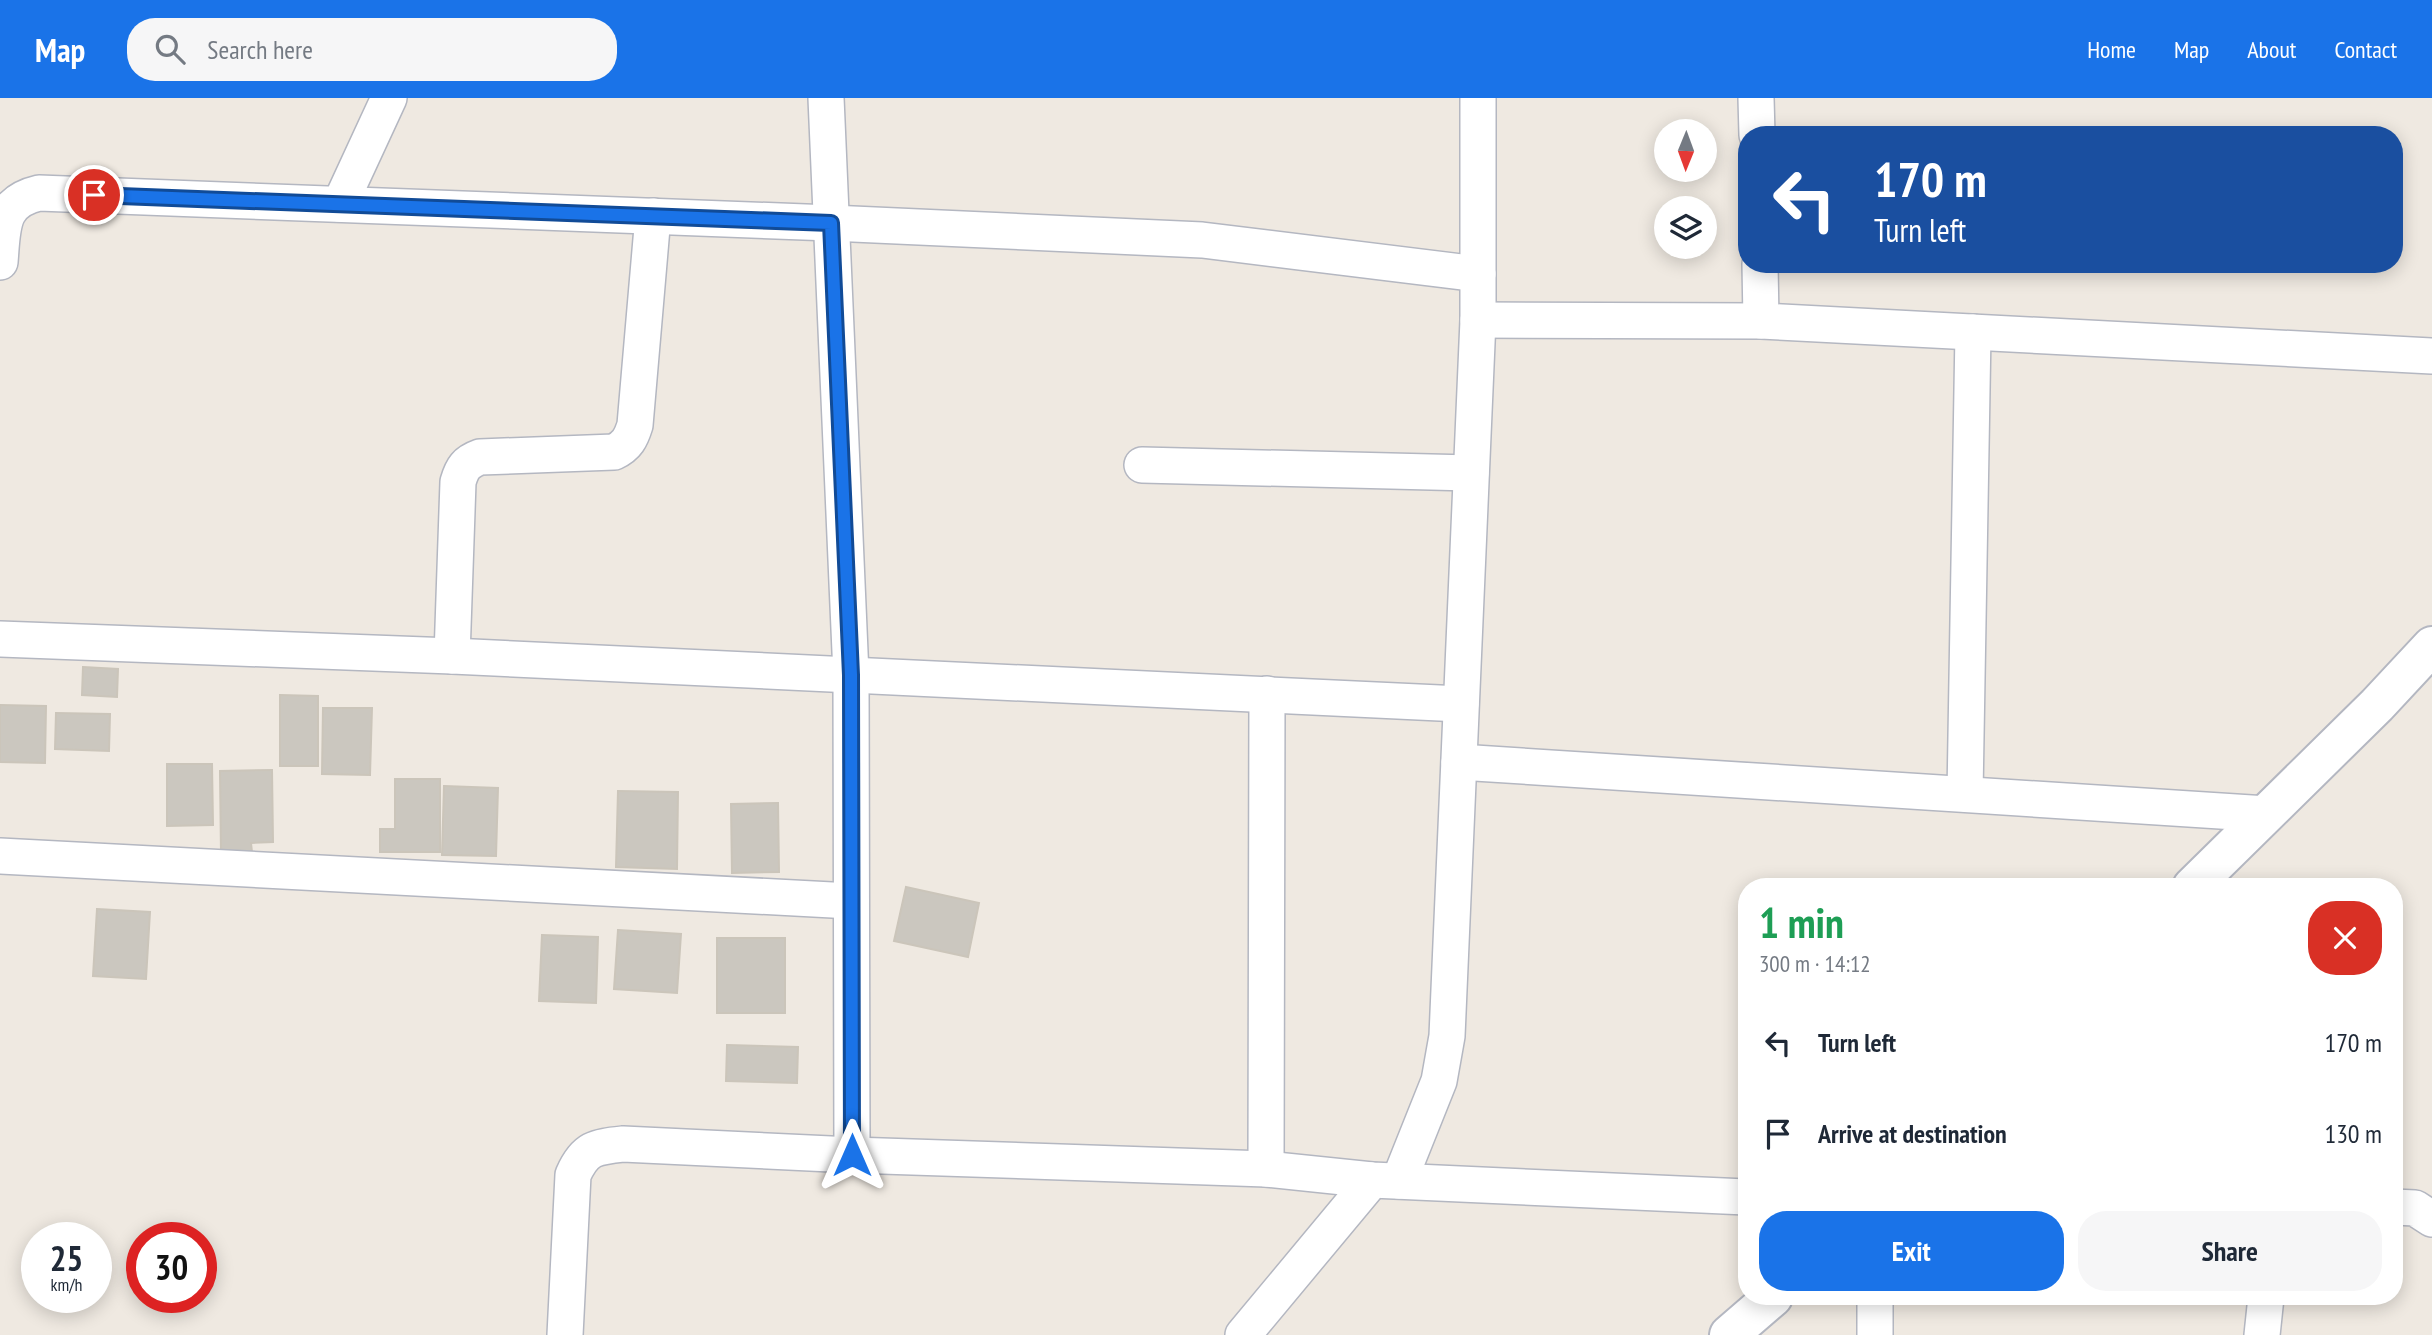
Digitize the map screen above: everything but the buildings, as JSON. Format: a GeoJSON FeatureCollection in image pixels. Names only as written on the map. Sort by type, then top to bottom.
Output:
{"type":"FeatureCollection","features":[{"type":"Feature","properties":{"kind":"street"},"geometry":{"type":"LineString","coordinates":[[340,204],[388,98]]}},
{"type":"Feature","properties":{"kind":"street"},"geometry":{"type":"LineString","coordinates":[[826,98],[851,675],[852,1155]]}},
{"type":"Feature","properties":{"kind":"street"},"geometry":{"type":"LineString","coordinates":[[1243,1335],[1386,1180],[1439,1081],[1444,1059],[1478,320],[1478,98]]}},
{"type":"Feature","properties":{"kind":"street"},"geometry":{"type":"LineString","coordinates":[[1756,98],[1757,126]]}},
{"type":"Feature","properties":{"kind":"street"},"geometry":{"type":"LineString","coordinates":[[0,262],[4,225],[9,208],[22,197],[39,193],[831,223],[1230,242],[1478,274]]}},
{"type":"Feature","properties":{"kind":"street"},"geometry":{"type":"LineString","coordinates":[[452,656],[458,482],[469,461],[480,457],[614,452],[624,447],[632,437],[653,216]]}},
{"type":"Feature","properties":{"kind":"street"},"geometry":{"type":"LineString","coordinates":[[1760,273],[1761,321]]}},
{"type":"Feature","properties":{"kind":"street"},"geometry":{"type":"LineString","coordinates":[[1478,320],[1761,321],[2432,356]]}},
{"type":"Feature","properties":{"kind":"street"},"geometry":{"type":"LineString","coordinates":[[1965,794],[1973,332]]}},
{"type":"Feature","properties":{"kind":"street"},"geometry":{"type":"LineString","coordinates":[[1142,465],[1471,473]]}},
{"type":"Feature","properties":{"kind":"street"},"geometry":{"type":"LineString","coordinates":[[0,639],[452,656],[1461,704]]}},
{"type":"Feature","properties":{"kind":"street"},"geometry":{"type":"LineString","coordinates":[[2201,878],[2432,646]]}},
{"type":"Feature","properties":{"kind":"street"},"geometry":{"type":"LineString","coordinates":[[1266,1169],[1267,694]]}},
{"type":"Feature","properties":{"kind":"street"},"geometry":{"type":"LineString","coordinates":[[1459,762],[2267,814]]}},
{"type":"Feature","properties":{"kind":"street"},"geometry":{"type":"LineString","coordinates":[[0,856],[851,901]]}},
{"type":"Feature","properties":{"kind":"street"},"geometry":{"type":"LineString","coordinates":[[565,1335],[573,1175],[581,1156],[598,1147],[623,1144],[1266,1169],[1386,1180],[1738,1197]]}},
{"type":"Feature","properties":{"kind":"street"},"geometry":{"type":"LineString","coordinates":[[2403,1207],[2415,1208],[2432,1219]]}},
{"type":"Feature","properties":{"kind":"street"},"geometry":{"type":"LineString","coordinates":[[1729,1335],[1764,1305]]}},
{"type":"Feature","properties":{"kind":"street"},"geometry":{"type":"LineString","coordinates":[[1875,1305],[1875,1335]]}},
{"type":"Feature","properties":{"kind":"street"},"geometry":{"type":"LineString","coordinates":[[2262,1335],[2265,1305]]}},
{"type":"Feature","properties":{"kind":"route"},"geometry":{"type":"LineString","coordinates":[[94,195],[831,223],[851,675],[852,1155]]}}]}
